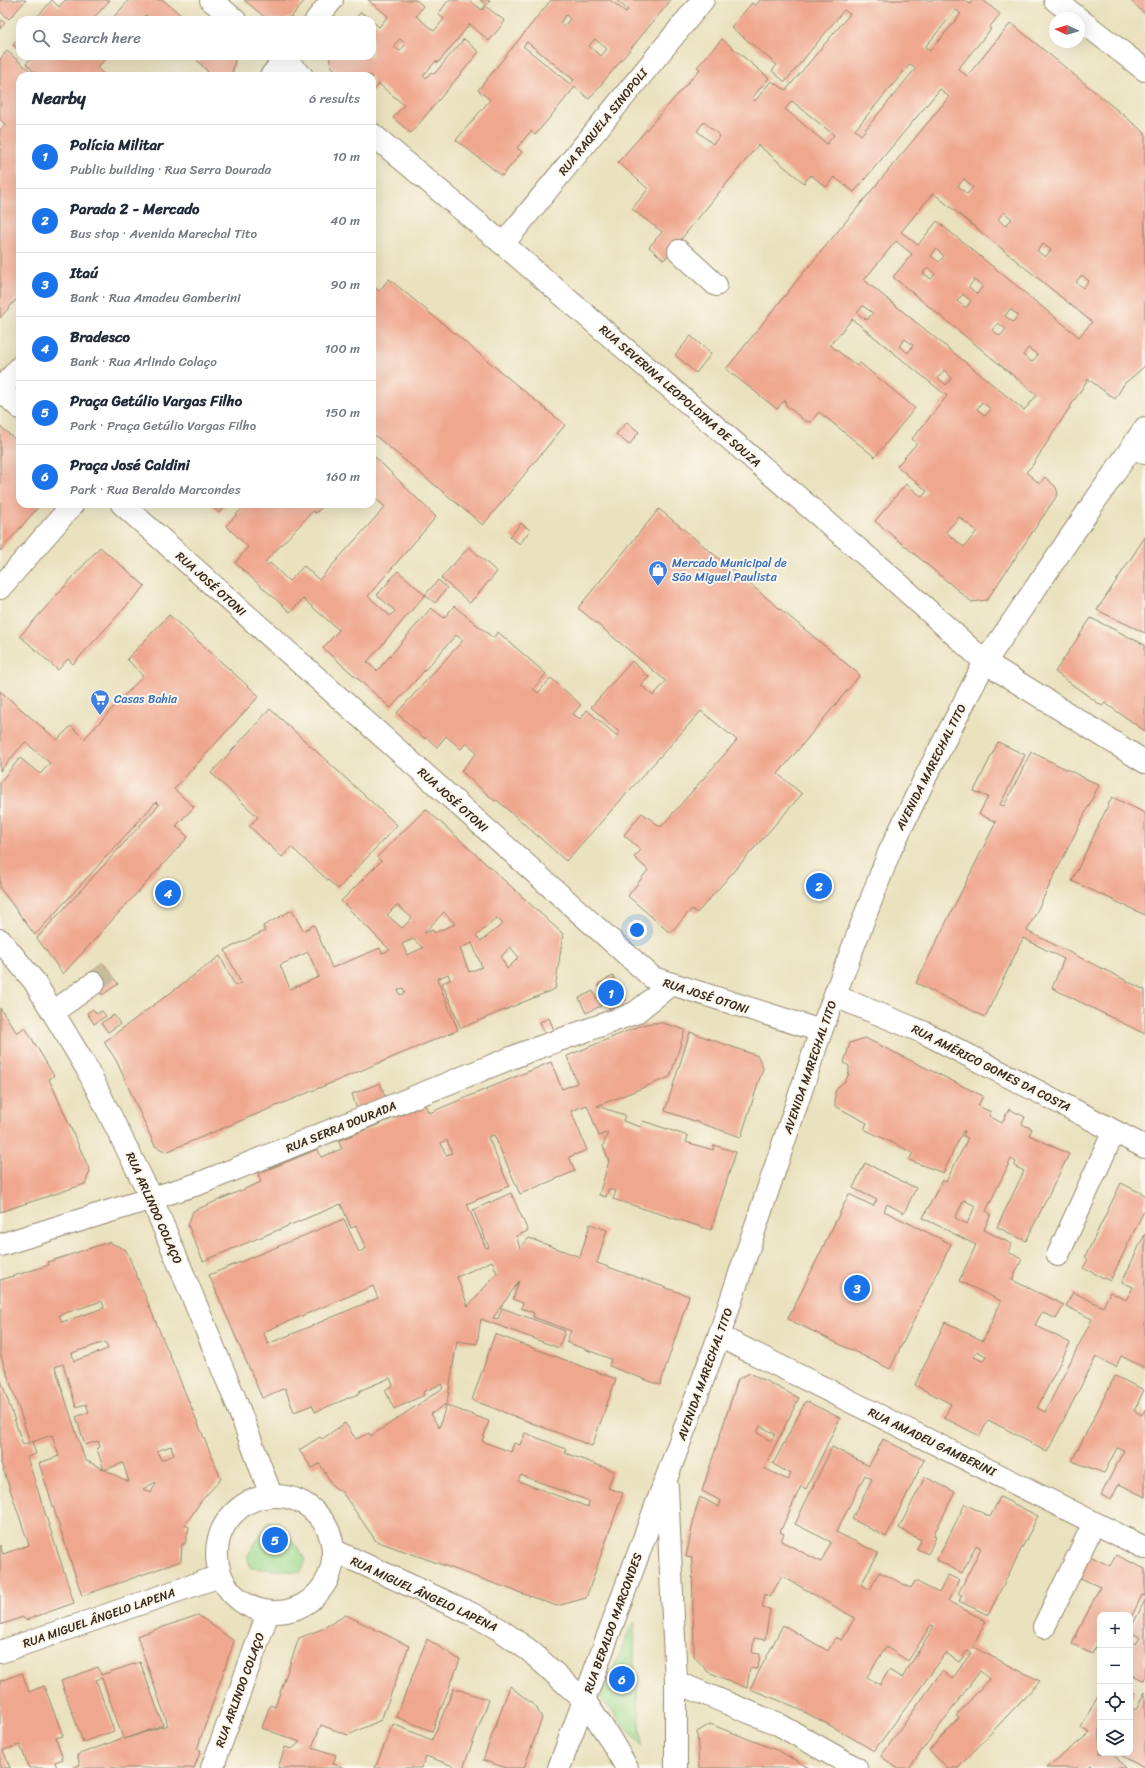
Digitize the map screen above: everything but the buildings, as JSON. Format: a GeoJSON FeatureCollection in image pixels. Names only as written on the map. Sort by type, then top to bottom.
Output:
{"type":"FeatureCollection","features":[{"type":"Feature","properties":{"kind":"street"},"geometry":{"type":"LineString","coordinates":[[210,0],[230,16]]}},
{"type":"Feature","properties":{"kind":"street"},"geometry":{"type":"LineString","coordinates":[[319,16],[332,0]]}},
{"type":"Feature","properties":{"kind":"street","name":"RUA RAQUELA SINOPOLI"},"geometry":{"type":"LineString","coordinates":[[503,244],[704,0]]}},
{"type":"Feature","properties":{"kind":"street"},"geometry":{"type":"LineString","coordinates":[[1055,0],[1071,12]]}},
{"type":"Feature","properties":{"kind":"street"},"geometry":{"type":"LineString","coordinates":[[1085,23],[1145,70]]}},
{"type":"Feature","properties":{"kind":"street"},"geometry":{"type":"LineString","coordinates":[[280,62],[296,72]]}},
{"type":"Feature","properties":{"kind":"street","name":"RUA SEVERINA LEOPOLDINA DE SOUZA"},"geometry":{"type":"LineString","coordinates":[[376,137],[503,244],[892,578],[985,662],[1145,762]]}},
{"type":"Feature","properties":{"kind":"street"},"geometry":{"type":"LineString","coordinates":[[679,251],[716,285]]}},
{"type":"Feature","properties":{"kind":"street"},"geometry":{"type":"LineString","coordinates":[[16,372],[0,390],[16,404]]}},
{"type":"Feature","properties":{"kind":"street","name":"AVENIDA MARECHAL TITO"},"geometry":{"type":"LineString","coordinates":[[676,1768],[676,1682],[666,1478],[719,1336],[820,1031],[835,996],[889,853],[926,776],[985,662],[1138,450],[1145,428]]}},
{"type":"Feature","properties":{"kind":"street"},"geometry":{"type":"LineString","coordinates":[[0,588],[70,508]]}},
{"type":"Feature","properties":{"kind":"street","name":"RUA JOSÉ OTONI"},"geometry":{"type":"LineString","coordinates":[[126,508],[653,978],[670,985],[820,1031]]}},
{"type":"Feature","properties":{"kind":"street","name":"RUA ARLINDO COLAÇO"},"geometry":{"type":"LineString","coordinates":[[0,940],[34,981],[86,1067],[152,1199],[235,1399],[271,1494]]}},
{"type":"Feature","properties":{"kind":"street"},"geometry":{"type":"LineString","coordinates":[[53,1012],[94,983]]}},
{"type":"Feature","properties":{"kind":"street","name":"RUA SERRA DOURADA"},"geometry":{"type":"LineString","coordinates":[[0,1245],[198,1184],[526,1052],[636,1012],[670,985]]}},
{"type":"Feature","properties":{"kind":"street","name":"RUA AMÉRICO GOMES DA COSTA"},"geometry":{"type":"LineString","coordinates":[[835,996],[925,1033],[1145,1147]]}},
{"type":"Feature","properties":{"kind":"street"},"geometry":{"type":"LineString","coordinates":[[1058,1255],[1114,1131]]}},
{"type":"Feature","properties":{"kind":"street","name":"RUA AMADEU GAMBERINI"},"geometry":{"type":"LineString","coordinates":[[719,1336],[1145,1548]]}},
{"type":"Feature","properties":{"kind":"street","name":"RUA BERALDO MARCONDES"},"geometry":{"type":"LineString","coordinates":[[559,1768],[585,1701],[666,1478]]}},
{"type":"Feature","properties":{"kind":"street"},"geometry":{"type":"LineString","coordinates":[[271,1494],[294,1498],[315,1510],[329,1528],[334,1551],[330,1577],[315,1598],[293,1611],[268,1613],[248,1607],[231,1594],[220,1576],[216,1549],[225,1523],[244,1503],[271,1494]]}},
{"type":"Feature","properties":{"kind":"street"},"geometry":{"type":"LineString","coordinates":[[1044,1627],[1094,1523]]}},
{"type":"Feature","properties":{"kind":"street","name":"RUA MIGUEL ÂNGELO LAPENA"},"geometry":{"type":"LineString","coordinates":[[334,1551],[470,1613],[500,1629],[530,1651],[585,1701],[609,1737],[627,1768]]}},
{"type":"Feature","properties":{"kind":"street","name":"RUA MIGUEL ÂNGELO LAPENA"},"geometry":{"type":"LineString","coordinates":[[0,1652],[220,1576]]}},
{"type":"Feature","properties":{"kind":"street","name":"RUA ARLINDO COLAÇO"},"geometry":{"type":"LineString","coordinates":[[212,1768],[268,1613]]}},
{"type":"Feature","properties":{"kind":"street"},"geometry":{"type":"LineString","coordinates":[[676,1682],[778,1724],[856,1768]]}},
{"type":"Feature","properties":{"kind":"green space"},"geometry":{"type":"Polygon","coordinates":[[[268,1522],[279,1523],[306,1559],[301,1572],[251,1568],[247,1557],[268,1522]]]}},
{"type":"Feature","properties":{"kind":"green space"},"geometry":{"type":"Polygon","coordinates":[[[633,1622],[635,1623],[634,1658],[642,1746],[601,1698],[633,1622]]]}},
{"type":"Feature","properties":{"kind":"tunnel"},"geometry":{"type":"LineString","coordinates":[[94,983],[109,971]]}},
{"type":"Feature","properties":{"kind":"place","name":"Mercado Municipal de São Miguel Paulista"},"geometry":{"type":"Point","coordinates":[658,587]}},
{"type":"Feature","properties":{"kind":"place","name":"Casas Bahia"},"geometry":{"type":"Point","coordinates":[100,716]}},
{"type":"Feature","properties":{"kind":"place","name":"Parada 2 - Mercado"},"geometry":{"type":"Point","coordinates":[819,886]}},
{"type":"Feature","properties":{"kind":"place","name":"Bradesco"},"geometry":{"type":"Point","coordinates":[168,893]}},
{"type":"Feature","properties":{"kind":"place","name":"Polícia Militar"},"geometry":{"type":"Point","coordinates":[611,993]}},
{"type":"Feature","properties":{"kind":"place","name":"Itaú"},"geometry":{"type":"Point","coordinates":[857,1288]}},
{"type":"Feature","properties":{"kind":"place","name":"Praça Getúlio Vargas Filho"},"geometry":{"type":"Point","coordinates":[275,1540]}},
{"type":"Feature","properties":{"kind":"place","name":"Praça José Caldini"},"geometry":{"type":"Point","coordinates":[622,1679]}}]}
